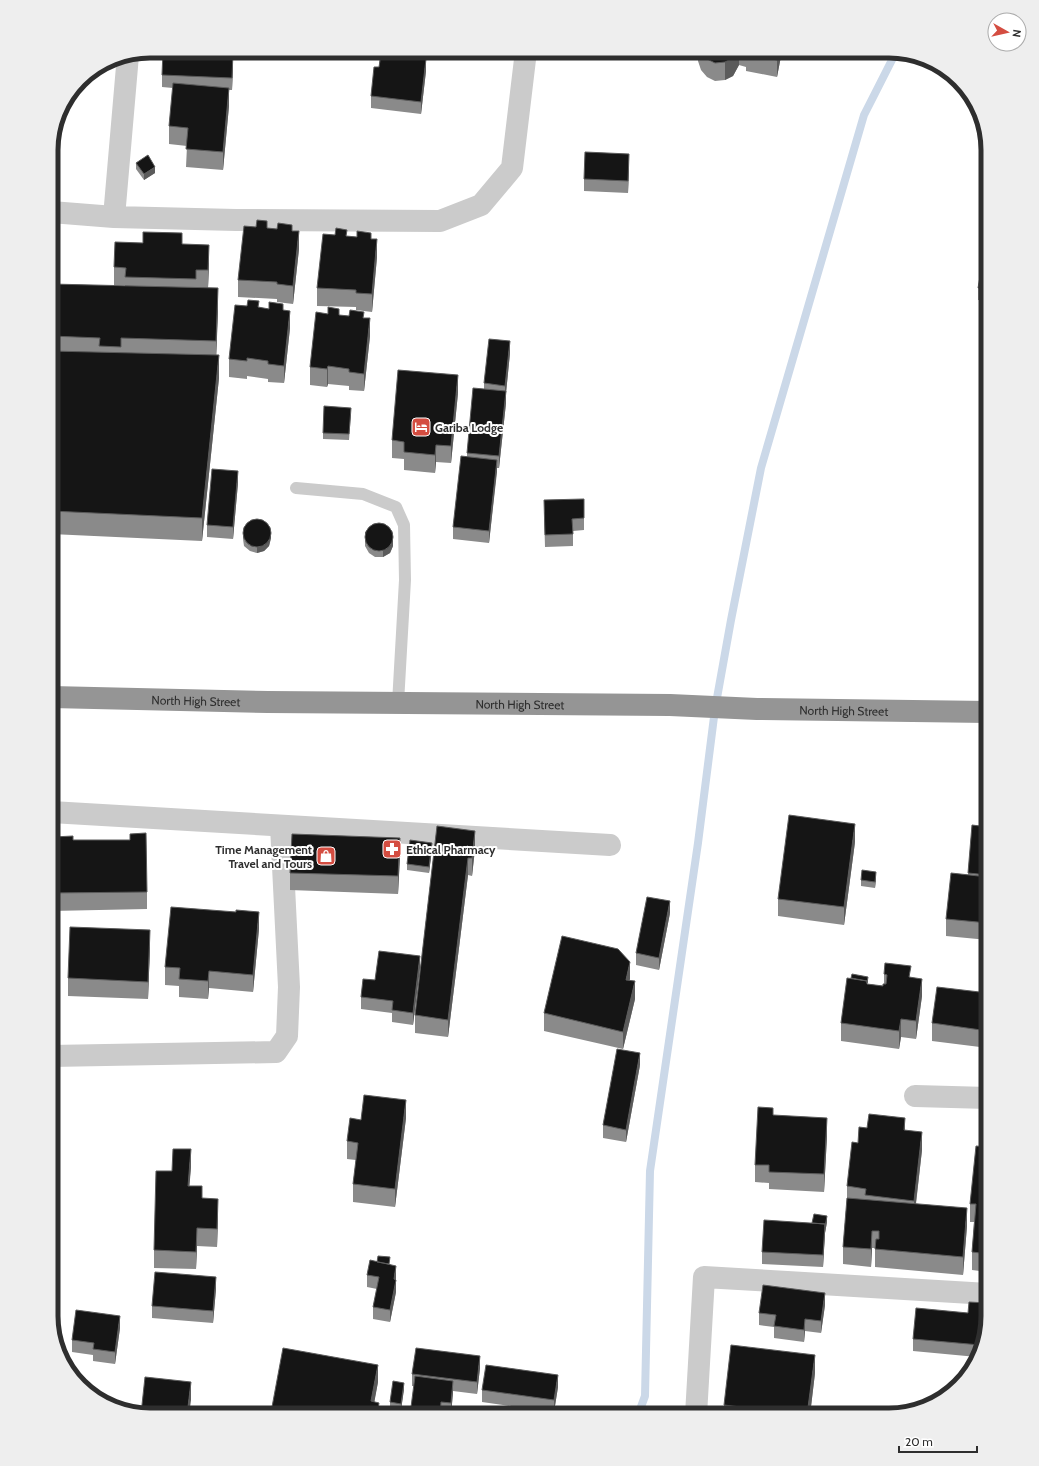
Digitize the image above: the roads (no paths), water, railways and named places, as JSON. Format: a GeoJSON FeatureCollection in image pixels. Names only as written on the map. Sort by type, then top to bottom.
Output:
{"type":"FeatureCollection","features":[{"type":"Feature","properties":{"kind":"highway","name":"North High Street"},"geometry":{"type":"LineString","coordinates":[[58,697],[268,702],[670,705],[757,709],[981,712]]}},
{"type":"Feature","properties":{"kind":"street"},"geometry":{"type":"LineString","coordinates":[[58,213],[114,217],[244,220],[440,221],[481,205],[512,168],[525,58]]}},
{"type":"Feature","properties":{"kind":"street"},"geometry":{"type":"LineString","coordinates":[[114,217],[127,61]]}},
{"type":"Feature","properties":{"kind":"street"},"geometry":{"type":"LineString","coordinates":[[58,812],[610,845]]}},
{"type":"Feature","properties":{"kind":"street"},"geometry":{"type":"LineString","coordinates":[[58,1056],[276,1052],[287,1036],[289,987],[281,826]]}},
{"type":"Feature","properties":{"kind":"street"},"geometry":{"type":"LineString","coordinates":[[915,1096],[981,1098]]}},
{"type":"Feature","properties":{"kind":"street"},"geometry":{"type":"LineString","coordinates":[[696,1408],[704,1277],[981,1294]]}},
{"type":"Feature","properties":{"kind":"lane"},"geometry":{"type":"LineString","coordinates":[[296,488],[363,494],[396,507],[404,525],[405,580],[398,703]]}},
{"type":"Feature","properties":{"kind":"waterway"},"geometry":{"type":"LineString","coordinates":[[641,1408],[645,1396],[650,1171],[698,843],[715,709],[731,620],[761,468],[864,115],[893,58]]}},
{"type":"Feature","properties":{"kind":"place","name":"Gariba Lodge"},"geometry":{"type":"Point","coordinates":[421,427]}},
{"type":"Feature","properties":{"kind":"place","name":"Ethical Pharmacy"},"geometry":{"type":"Point","coordinates":[392,849]}},
{"type":"Feature","properties":{"kind":"place","name":"Time Management Travel and Tours"},"geometry":{"type":"Point","coordinates":[326,856]}}]}
